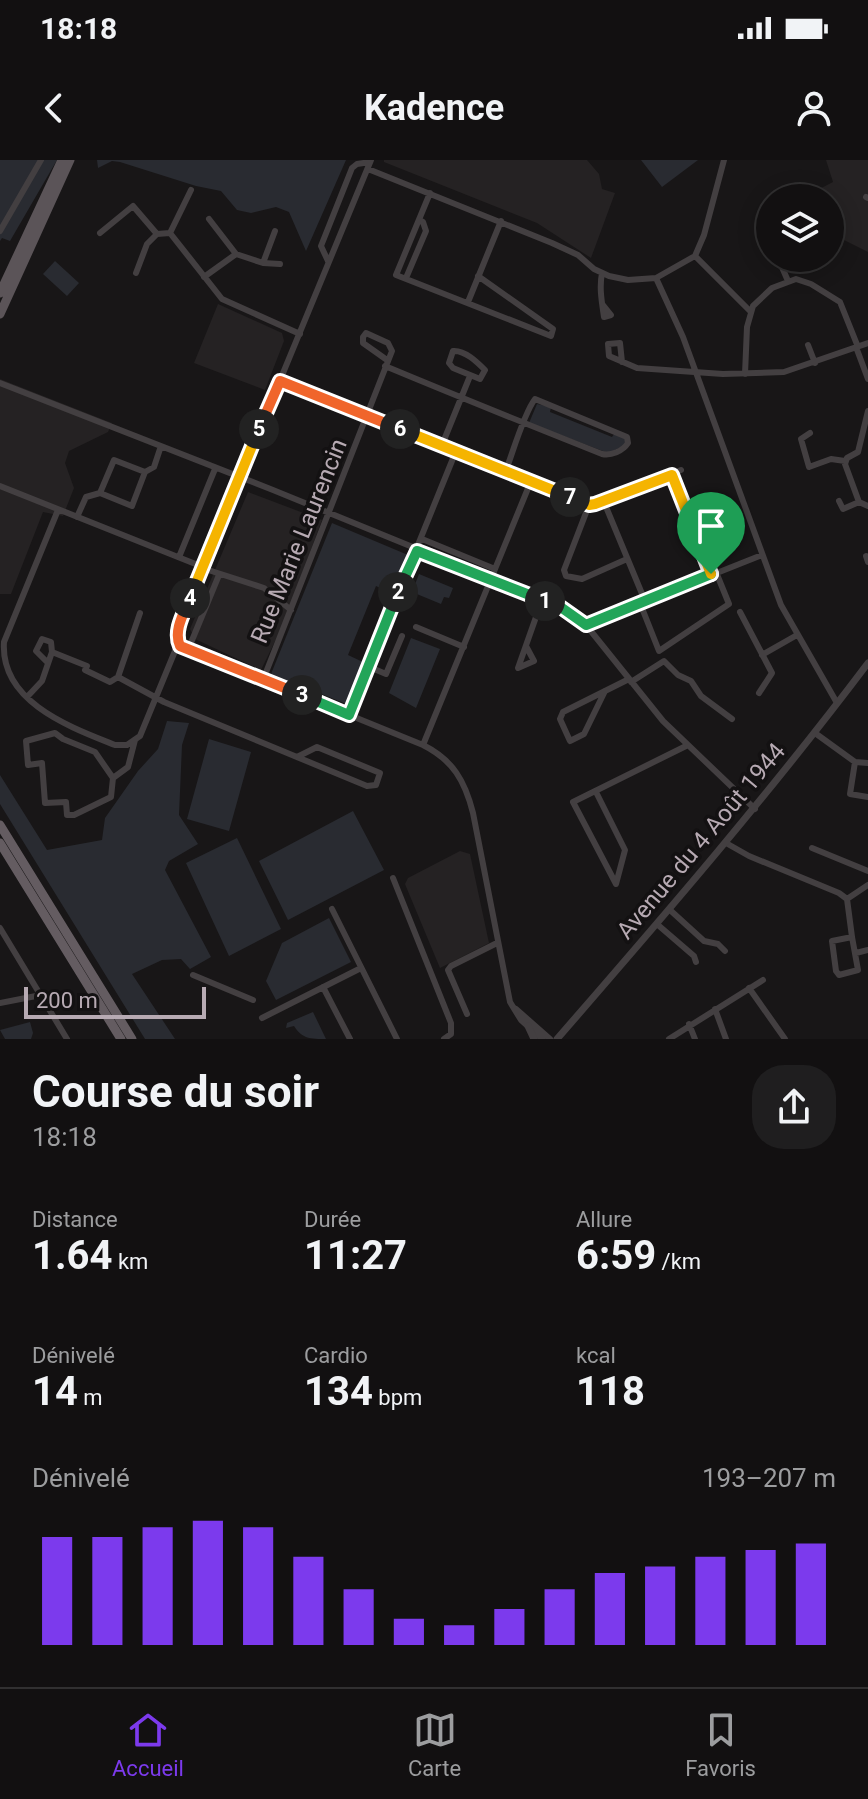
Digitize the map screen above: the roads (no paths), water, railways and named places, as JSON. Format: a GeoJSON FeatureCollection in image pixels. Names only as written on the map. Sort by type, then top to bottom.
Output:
{"type":"FeatureCollection","features":[{"type":"Feature","properties":{"kind":"highway"},"geometry":{"type":"LineString","coordinates":[[0,825],[132,1039]]}},
{"type":"Feature","properties":{"kind":"highway"},"geometry":{"type":"LineString","coordinates":[[0,843],[121,1039]]}},
{"type":"Feature","properties":{"kind":"main road"},"geometry":{"type":"LineString","coordinates":[[0,293],[62,160]]}},
{"type":"Feature","properties":{"kind":"main road"},"geometry":{"type":"LineString","coordinates":[[0,314],[70,160]]}},
{"type":"Feature","properties":{"kind":"street"},"geometry":{"type":"LineString","coordinates":[[0,231],[41,160]]}},
{"type":"Feature","properties":{"kind":"street"},"geometry":{"type":"LineString","coordinates":[[328,261],[321,246],[352,168],[357,164],[369,164],[578,255],[602,273],[628,280],[656,278],[695,256],[704,235],[724,160]]}},
{"type":"Feature","properties":{"kind":"street"},"geometry":{"type":"LineString","coordinates":[[369,164],[202,568],[179,625],[177,639],[180,646],[188,650],[423,745],[452,764],[468,793],[512,1008],[542,1039]]}},
{"type":"Feature","properties":{"kind":"street"},"geometry":{"type":"LineString","coordinates":[[170,233],[191,190]]}},
{"type":"Feature","properties":{"kind":"street"},"geometry":{"type":"LineString","coordinates":[[430,193],[396,275],[551,336],[553,329],[478,276]]}},
{"type":"Feature","properties":{"kind":"street"},"geometry":{"type":"LineString","coordinates":[[100,233],[133,206],[157,234]]}},
{"type":"Feature","properties":{"kind":"street"},"geometry":{"type":"LineString","coordinates":[[209,219],[236,254],[263,263],[280,264]]}},
{"type":"Feature","properties":{"kind":"street"},"geometry":{"type":"LineString","coordinates":[[468,302],[501,221]]}},
{"type":"Feature","properties":{"kind":"street"},"geometry":{"type":"LineString","coordinates":[[263,263],[275,231]]}},
{"type":"Feature","properties":{"kind":"street"},"geometry":{"type":"LineString","coordinates":[[170,233],[226,303],[300,334]]}},
{"type":"Feature","properties":{"kind":"street"},"geometry":{"type":"LineString","coordinates":[[136,273],[147,244],[157,234],[170,233]]}},
{"type":"Feature","properties":{"kind":"street"},"geometry":{"type":"LineString","coordinates":[[204,277],[236,254]]}},
{"type":"Feature","properties":{"kind":"street"},"geometry":{"type":"LineString","coordinates":[[695,256],[750,311]]}},
{"type":"Feature","properties":{"kind":"street"},"geometry":{"type":"LineString","coordinates":[[784,272],[788,281]]}},
{"type":"Feature","properties":{"kind":"street"},"geometry":{"type":"LineString","coordinates":[[602,273],[603,305]]}},
{"type":"Feature","properties":{"kind":"street"},"geometry":{"type":"LineString","coordinates":[[656,278],[696,372],[781,605],[837,703]]}},
{"type":"Feature","properties":{"kind":"street"},"geometry":{"type":"LineString","coordinates":[[745,374],[750,311],[764,293],[788,281],[803,280],[840,302],[868,379]]}},
{"type":"Feature","properties":{"kind":"street"},"geometry":{"type":"LineString","coordinates":[[386,363],[392,346],[366,333],[363,343],[386,363],[461,398],[524,423],[602,454],[625,448],[628,443],[624,434],[535,399],[524,423],[506,470]]}},
{"type":"Feature","properties":{"kind":"street"},"geometry":{"type":"LineString","coordinates":[[622,362],[637,368],[696,372],[784,372],[868,343]]}},
{"type":"Feature","properties":{"kind":"street"},"geometry":{"type":"LineString","coordinates":[[808,345],[815,363]]}},
{"type":"Feature","properties":{"kind":"street"},"geometry":{"type":"LineString","coordinates":[[453,351],[460,351],[485,370],[480,379],[470,376],[449,363],[453,351]]}},
{"type":"Feature","properties":{"kind":"street","name":"Rue Marie Laurencin"},"geometry":{"type":"LineString","coordinates":[[263,680],[386,363]]}},
{"type":"Feature","properties":{"kind":"street"},"geometry":{"type":"LineString","coordinates":[[442,445],[470,376]]}},
{"type":"Feature","properties":{"kind":"street"},"geometry":{"type":"LineString","coordinates":[[280,381],[589,505],[604,502],[681,470]]}},
{"type":"Feature","properties":{"kind":"street"},"geometry":{"type":"LineString","coordinates":[[0,383],[562,608],[586,625],[686,746],[755,809]]}},
{"type":"Feature","properties":{"kind":"street"},"geometry":{"type":"LineString","coordinates":[[810,433],[801,439],[809,467],[831,459],[845,461],[858,452],[868,411]]}},
{"type":"Feature","properties":{"kind":"street"},"geometry":{"type":"LineString","coordinates":[[77,517],[86,497],[100,493],[132,506],[145,472],[154,467],[161,446]]}},
{"type":"Feature","properties":{"kind":"street"},"geometry":{"type":"LineString","coordinates":[[349,715],[456,451]]}},
{"type":"Feature","properties":{"kind":"street"},"geometry":{"type":"LineString","coordinates":[[100,493],[114,460],[145,472]]}},
{"type":"Feature","properties":{"kind":"street"},"geometry":{"type":"LineString","coordinates":[[845,461],[859,502],[868,506]]}},
{"type":"Feature","properties":{"kind":"street"},"geometry":{"type":"LineString","coordinates":[[179,557],[215,469]]}},
{"type":"Feature","properties":{"kind":"street"},"geometry":{"type":"LineString","coordinates":[[604,502],[659,651],[729,604],[672,475]]}},
{"type":"Feature","properties":{"kind":"street"},"geometry":{"type":"LineString","coordinates":[[423,745],[531,481]]}},
{"type":"Feature","properties":{"kind":"street"},"geometry":{"type":"LineString","coordinates":[[0,486],[219,575],[264,588],[291,610]]}},
{"type":"Feature","properties":{"kind":"street"},"geometry":{"type":"LineString","coordinates":[[839,501],[843,509],[859,502]]}},
{"type":"Feature","properties":{"kind":"street"},"geometry":{"type":"LineString","coordinates":[[589,505],[564,570],[566,576],[582,579],[627,559]]}},
{"type":"Feature","properties":{"kind":"street"},"geometry":{"type":"LineString","coordinates":[[58,510],[4,642],[3,656],[8,675],[27,697],[58,721],[115,745],[127,745],[135,740]]}},
{"type":"Feature","properties":{"kind":"street"},"geometry":{"type":"LineString","coordinates":[[422,539],[495,569]]}},
{"type":"Feature","properties":{"kind":"street"},"geometry":{"type":"LineString","coordinates":[[586,625],[762,555]]}},
{"type":"Feature","properties":{"kind":"street"},"geometry":{"type":"LineString","coordinates":[[188,650],[219,575]]}},
{"type":"Feature","properties":{"kind":"street"},"geometry":{"type":"LineString","coordinates":[[526,646],[542,600]]}},
{"type":"Feature","properties":{"kind":"street"},"geometry":{"type":"LineString","coordinates":[[740,612],[772,673],[759,693]]}},
{"type":"Feature","properties":{"kind":"street"},"geometry":{"type":"LineString","coordinates":[[52,652],[87,666],[85,670],[110,682],[118,677],[140,613]]}},
{"type":"Feature","properties":{"kind":"street"},"geometry":{"type":"LineString","coordinates":[[416,627],[464,647]]}},
{"type":"Feature","properties":{"kind":"street"},"geometry":{"type":"LineString","coordinates":[[762,655],[797,635]]}},
{"type":"Feature","properties":{"kind":"street"},"geometry":{"type":"LineString","coordinates":[[367,666],[386,674],[402,636]]}},
{"type":"Feature","properties":{"kind":"street"},"geometry":{"type":"LineString","coordinates":[[27,697],[42,681],[52,652],[51,642],[42,639],[36,651],[48,663]]}},
{"type":"Feature","properties":{"kind":"street"},"geometry":{"type":"LineString","coordinates":[[113,778],[128,767],[135,740],[180,646]]}},
{"type":"Feature","properties":{"kind":"street"},"geometry":{"type":"LineString","coordinates":[[605,691],[584,734],[570,741],[560,719],[563,712],[605,691],[630,681],[664,661],[678,675],[691,681],[701,696],[732,719]]}},
{"type":"Feature","properties":{"kind":"street","name":"Avenue du 4 Août 1944"},"geometry":{"type":"LineString","coordinates":[[557,1039],[755,809],[868,663]]}},
{"type":"Feature","properties":{"kind":"street"},"geometry":{"type":"LineString","coordinates":[[118,677],[155,696],[297,757],[367,786],[376,785],[380,773],[317,747],[297,757]]}},
{"type":"Feature","properties":{"kind":"street"},"geometry":{"type":"LineString","coordinates":[[55,733],[58,721]]}},
{"type":"Feature","properties":{"kind":"street"},"geometry":{"type":"LineString","coordinates":[[55,733],[95,752],[113,778],[111,797],[74,815],[67,815],[66,802],[45,803],[42,763],[28,765],[26,741],[55,733]]}},
{"type":"Feature","properties":{"kind":"street"},"geometry":{"type":"LineString","coordinates":[[815,733],[855,762],[868,763]]}},
{"type":"Feature","properties":{"kind":"street"},"geometry":{"type":"LineString","coordinates":[[596,792],[625,850],[616,884],[573,802],[686,746]]}},
{"type":"Feature","properties":{"kind":"street"},"geometry":{"type":"LineString","coordinates":[[855,762],[850,794],[868,797]]}},
{"type":"Feature","properties":{"kind":"street"},"geometry":{"type":"LineString","coordinates":[[726,843],[847,899],[858,970],[839,975],[832,941],[852,937]]}},
{"type":"Feature","properties":{"kind":"street"},"geometry":{"type":"LineString","coordinates":[[812,848],[868,871]]}},
{"type":"Feature","properties":{"kind":"street"},"geometry":{"type":"LineString","coordinates":[[393,878],[451,1023],[451,1034],[444,1039]]}},
{"type":"Feature","properties":{"kind":"street"},"geometry":{"type":"LineString","coordinates":[[847,899],[868,885]]}},
{"type":"Feature","properties":{"kind":"street"},"geometry":{"type":"LineString","coordinates":[[332,909],[396,1037],[386,1039]]}},
{"type":"Feature","properties":{"kind":"street"},"geometry":{"type":"LineString","coordinates":[[670,910],[704,941],[718,944],[725,951]]}},
{"type":"Feature","properties":{"kind":"street"},"geometry":{"type":"LineString","coordinates":[[658,925],[694,956],[696,962]]}},
{"type":"Feature","properties":{"kind":"street"},"geometry":{"type":"LineString","coordinates":[[0,928],[3,940],[67,1039]]}},
{"type":"Feature","properties":{"kind":"street"},"geometry":{"type":"LineString","coordinates":[[467,1014],[448,970],[497,943]]}},
{"type":"Feature","properties":{"kind":"street"},"geometry":{"type":"LineString","coordinates":[[856,953],[868,950]]}},
{"type":"Feature","properties":{"kind":"street"},"geometry":{"type":"LineString","coordinates":[[262,1018],[361,968]]}},
{"type":"Feature","properties":{"kind":"street"},"geometry":{"type":"LineString","coordinates":[[193,975],[253,1000]]}},
{"type":"Feature","properties":{"kind":"street"},"geometry":{"type":"LineString","coordinates":[[669,1039],[763,980]]}},
{"type":"Feature","properties":{"kind":"street"},"geometry":{"type":"LineString","coordinates":[[323,987],[350,1039]]}},
{"type":"Feature","properties":{"kind":"street"},"geometry":{"type":"LineString","coordinates":[[749,988],[785,1039]]}},
{"type":"Feature","properties":{"kind":"street"},"geometry":{"type":"LineString","coordinates":[[0,1003],[41,995]]}},
{"type":"Feature","properties":{"kind":"street"},"geometry":{"type":"LineString","coordinates":[[512,1008],[550,1039]]}},
{"type":"Feature","properties":{"kind":"street"},"geometry":{"type":"LineString","coordinates":[[715,1009],[726,1039]]}},
{"type":"Feature","properties":{"kind":"street"},"geometry":{"type":"LineString","coordinates":[[689,1024],[695,1039]]}},
{"type":"Feature","properties":{"kind":"street"},"geometry":{"type":"LineString","coordinates":[[528,1026],[534,1039]]}},
{"type":"Feature","properties":{"kind":"street"},"geometry":{"type":"LineString","coordinates":[[58,1039],[61,1029]]}}]}
